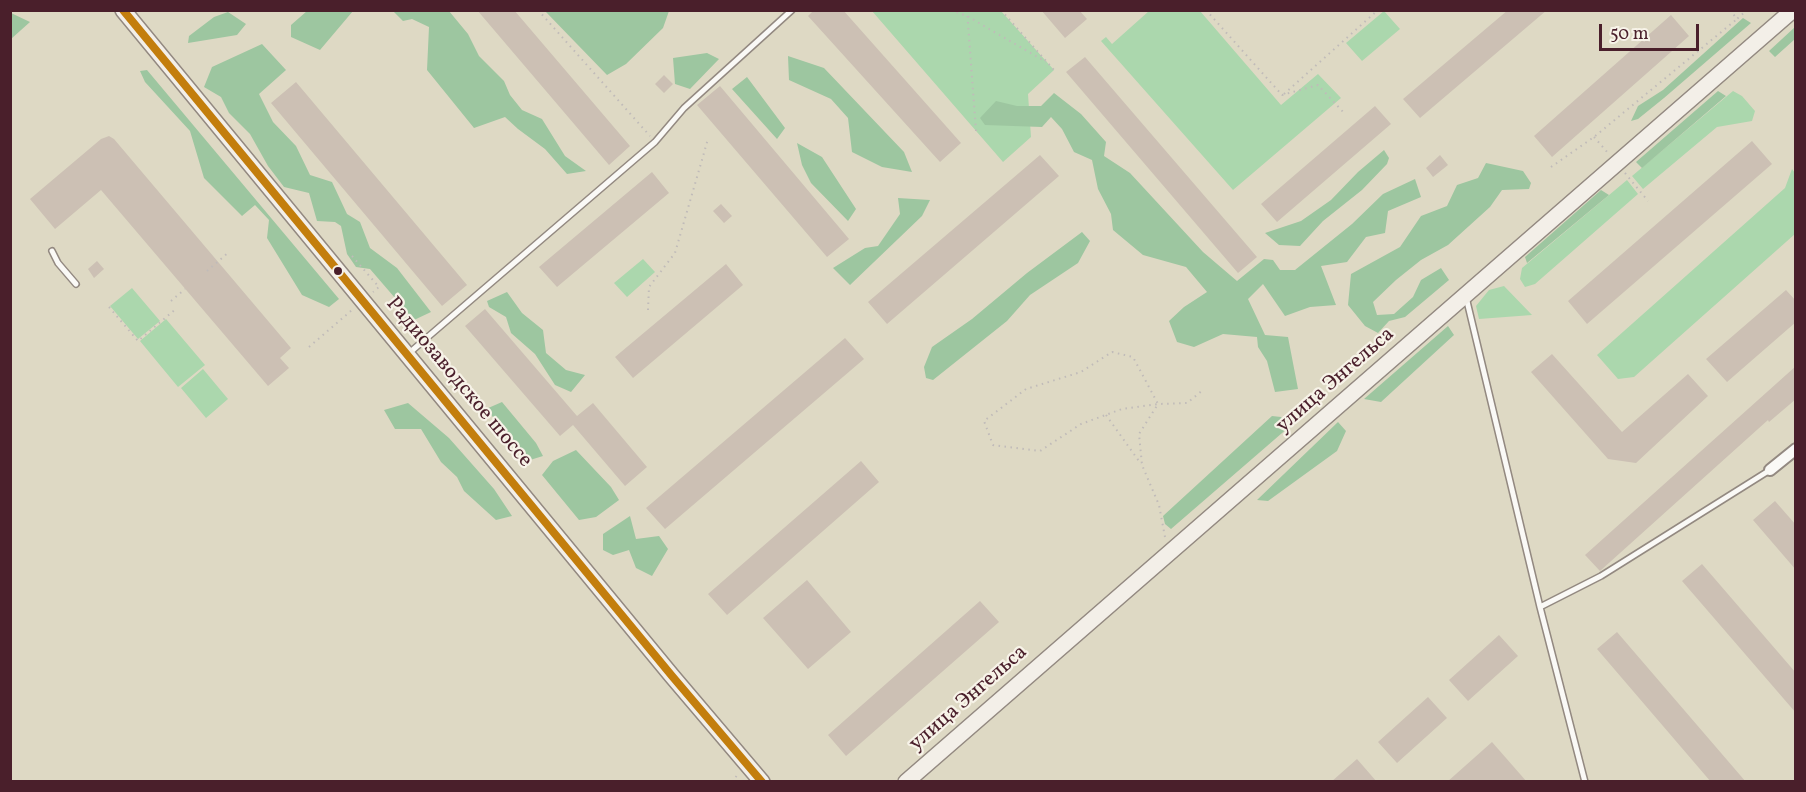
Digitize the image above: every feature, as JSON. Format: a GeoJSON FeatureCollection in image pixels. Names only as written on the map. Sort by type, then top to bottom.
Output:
{"type":"FeatureCollection","features":[{"type":"Feature","properties":{"kind":"street","name":"Радиозаводское шоссе"},"geometry":{"type":"LineString","coordinates":[[123,10],[762,782]]}},
{"type":"Feature","properties":{"kind":"street","name":"улица Энгельса"},"geometry":{"type":"LineString","coordinates":[[906,782],[1793,10]]}},
{"type":"Feature","properties":{"kind":"street"},"geometry":{"type":"LineString","coordinates":[[1770,470],[1796,449]]}},
{"type":"Feature","properties":{"kind":"lane"},"geometry":{"type":"LineString","coordinates":[[407,355],[655,142],[684,108],[792,10]]}},
{"type":"Feature","properties":{"kind":"lane"},"geometry":{"type":"LineString","coordinates":[[52,250],[58,263],[76,284]]}},
{"type":"Feature","properties":{"kind":"lane"},"geometry":{"type":"LineString","coordinates":[[1466,296],[1540,608],[1585,782]]}},
{"type":"Feature","properties":{"kind":"lane"},"geometry":{"type":"LineString","coordinates":[[1540,608],[1601,576],[1770,470]]}},
{"type":"Feature","properties":{"kind":"path"},"geometry":{"type":"LineString","coordinates":[[538,10],[655,142]]}},
{"type":"Feature","properties":{"kind":"path"},"geometry":{"type":"LineString","coordinates":[[951,10],[967,16],[1046,62]]}},
{"type":"Feature","properties":{"kind":"path"},"geometry":{"type":"LineString","coordinates":[[967,10],[976,131]]}},
{"type":"Feature","properties":{"kind":"path"},"geometry":{"type":"LineString","coordinates":[[1001,10],[1054,70]]}},
{"type":"Feature","properties":{"kind":"path"},"geometry":{"type":"LineString","coordinates":[[1206,10],[1282,95]]}},
{"type":"Feature","properties":{"kind":"path"},"geometry":{"type":"LineString","coordinates":[[1282,95],[1378,10]]}},
{"type":"Feature","properties":{"kind":"path"},"geometry":{"type":"LineString","coordinates":[[1730,10],[1737,19]]}},
{"type":"Feature","properties":{"kind":"path"},"geometry":{"type":"LineString","coordinates":[[1551,167],[1594,137],[1747,10]]}},
{"type":"Feature","properties":{"kind":"path"},"geometry":{"type":"LineString","coordinates":[[1282,95],[1318,85],[1345,114]]}},
{"type":"Feature","properties":{"kind":"path"},"geometry":{"type":"LineString","coordinates":[[648,310],[649,287],[675,252],[708,139]]}},
{"type":"Feature","properties":{"kind":"path"},"geometry":{"type":"LineString","coordinates":[[207,271],[229,252]]}},
{"type":"Feature","properties":{"kind":"path"},"geometry":{"type":"LineString","coordinates":[[352,256],[379,287],[373,292]]}},
{"type":"Feature","properties":{"kind":"path"},"geometry":{"type":"LineString","coordinates":[[171,301],[185,289]]}},
{"type":"Feature","properties":{"kind":"path"},"geometry":{"type":"LineString","coordinates":[[109,307],[138,341],[177,308]]}},
{"type":"Feature","properties":{"kind":"path"},"geometry":{"type":"LineString","coordinates":[[309,347],[353,309]]}},
{"type":"Feature","properties":{"kind":"path"},"geometry":{"type":"LineString","coordinates":[[1158,404],[1133,357],[1112,352],[1081,372],[1026,389],[984,421],[993,445],[1041,451],[1081,424],[1122,409],[1187,403],[1203,390]]}},
{"type":"Feature","properties":{"kind":"path"},"geometry":{"type":"LineString","coordinates":[[1142,465],[1139,434],[1158,404]]}},
{"type":"Feature","properties":{"kind":"path"},"geometry":{"type":"LineString","coordinates":[[1106,415],[1142,465],[1159,505],[1169,554]]}},
{"type":"Feature","properties":{"kind":"green space"},"geometry":{"type":"Polygon","coordinates":[[[307,11],[353,11],[320,50],[291,37],[291,25],[307,11]]]}},
{"type":"Feature","properties":{"kind":"green space"},"geometry":{"type":"Polygon","coordinates":[[[393,11],[449,11],[468,34],[479,56],[504,81],[510,95],[522,110],[542,119],[565,156],[586,171],[567,174],[545,149],[505,117],[474,128],[427,70],[429,27],[412,19],[403,21],[393,11]]]}},
{"type":"Feature","properties":{"kind":"green space"},"geometry":{"type":"Polygon","coordinates":[[[545,11],[669,11],[663,28],[626,64],[607,75],[545,11]]]}},
{"type":"Feature","properties":{"kind":"green space"},"geometry":{"type":"Polygon","coordinates":[[[872,11],[1001,11],[1054,70],[1028,94],[1031,137],[1003,162],[872,11]]]}},
{"type":"Feature","properties":{"kind":"green space"},"geometry":{"type":"Polygon","coordinates":[[[1149,11],[1200,11],[1281,105],[1318,74],[1341,98],[1233,190],[1101,41],[1106,37],[1112,44],[1149,11]]]}},
{"type":"Feature","properties":{"kind":"green space"},"geometry":{"type":"Polygon","coordinates":[[[1384,11],[1400,29],[1362,61],[1346,43],[1384,11]]]}},
{"type":"Feature","properties":{"kind":"green space"},"geometry":{"type":"Polygon","coordinates":[[[228,12],[246,24],[237,35],[188,43],[189,36],[214,17],[228,12]]]}},
{"type":"Feature","properties":{"kind":"green space"},"geometry":{"type":"Polygon","coordinates":[[[11,13],[30,22],[11,39],[11,13]]]}},
{"type":"Feature","properties":{"kind":"green space"},"geometry":{"type":"Polygon","coordinates":[[[1743,18],[1751,23],[1664,98],[1638,119],[1631,121],[1638,106],[1663,90],[1743,18]]]}},
{"type":"Feature","properties":{"kind":"green space"},"geometry":{"type":"Polygon","coordinates":[[[1795,27],[1795,39],[1775,57],[1769,51],[1795,27]]]}},
{"type":"Feature","properties":{"kind":"green space"},"geometry":{"type":"Polygon","coordinates":[[[262,44],[286,70],[259,94],[273,122],[296,146],[310,175],[332,182],[347,214],[360,222],[370,248],[397,268],[431,312],[414,320],[370,269],[356,267],[347,254],[341,226],[335,222],[317,221],[309,193],[284,187],[268,166],[250,134],[229,113],[221,97],[204,87],[212,67],[262,44]]]}},
{"type":"Feature","properties":{"kind":"green space"},"geometry":{"type":"Polygon","coordinates":[[[707,53],[719,59],[690,89],[675,84],[673,58],[707,53]]]}},
{"type":"Feature","properties":{"kind":"green space"},"geometry":{"type":"Polygon","coordinates":[[[788,56],[824,68],[904,152],[912,172],[882,167],[852,152],[848,118],[831,99],[789,80],[788,56]]]}},
{"type":"Feature","properties":{"kind":"green space"},"geometry":{"type":"Polygon","coordinates":[[[147,70],[339,299],[329,307],[302,295],[267,238],[269,220],[255,205],[242,216],[204,178],[190,131],[145,82],[140,71],[147,70]]]}},
{"type":"Feature","properties":{"kind":"green space"},"geometry":{"type":"Polygon","coordinates":[[[747,77],[785,128],[777,139],[732,89],[747,77]]]}},
{"type":"Feature","properties":{"kind":"green space"},"geometry":{"type":"Polygon","coordinates":[[[1718,91],[1726,96],[1642,168],[1636,162],[1718,91]]]}},
{"type":"Feature","properties":{"kind":"green space"},"geometry":{"type":"Polygon","coordinates":[[[1733,91],[1742,96],[1755,111],[1752,121],[1717,127],[1643,189],[1632,176],[1733,91]]]}},
{"type":"Feature","properties":{"kind":"green space"},"geometry":{"type":"Polygon","coordinates":[[[1054,93],[1081,114],[1106,142],[1104,156],[1130,173],[1203,252],[1237,281],[1264,259],[1273,260],[1280,270],[1295,270],[1352,224],[1383,194],[1415,179],[1421,197],[1388,211],[1385,233],[1366,237],[1347,262],[1321,266],[1336,305],[1310,307],[1285,316],[1263,284],[1248,299],[1265,335],[1288,337],[1298,389],[1275,392],[1267,361],[1258,347],[1257,337],[1223,334],[1194,347],[1177,342],[1169,321],[1184,307],[1207,292],[1186,267],[1143,255],[1113,230],[1111,214],[1098,189],[1092,160],[1074,152],[1062,129],[1051,117],[1042,127],[985,125],[980,118],[996,101],[1017,106],[1041,106],[1054,93]]]}},
{"type":"Feature","properties":{"kind":"green space"},"geometry":{"type":"Polygon","coordinates":[[[797,143],[822,157],[856,209],[848,221],[811,183],[802,165],[797,143]]]}},
{"type":"Feature","properties":{"kind":"green space"},"geometry":{"type":"Polygon","coordinates":[[[1384,150],[1389,158],[1387,164],[1362,190],[1323,221],[1300,246],[1279,245],[1265,233],[1301,221],[1331,200],[1358,172],[1384,150]]]}},
{"type":"Feature","properties":{"kind":"green space"},"geometry":{"type":"Polygon","coordinates":[[[1486,163],[1523,171],[1531,183],[1529,189],[1502,190],[1490,207],[1448,245],[1421,260],[1373,302],[1377,315],[1394,314],[1413,297],[1421,280],[1441,268],[1449,280],[1405,317],[1389,321],[1378,333],[1365,326],[1348,305],[1351,274],[1400,247],[1421,216],[1447,206],[1457,185],[1478,178],[1486,163]]]}},
{"type":"Feature","properties":{"kind":"green space"},"geometry":{"type":"Polygon","coordinates":[[[1792,169],[1795,173],[1795,234],[1634,377],[1618,379],[1597,355],[1785,188],[1792,169]]]}},
{"type":"Feature","properties":{"kind":"green space"},"geometry":{"type":"Polygon","coordinates":[[[1627,180],[1638,194],[1535,284],[1525,287],[1520,279],[1522,268],[1627,180]]]}},
{"type":"Feature","properties":{"kind":"green space"},"geometry":{"type":"Polygon","coordinates":[[[1601,190],[1609,195],[1527,263],[1525,257],[1601,190]]]}},
{"type":"Feature","properties":{"kind":"green space"},"geometry":{"type":"Polygon","coordinates":[[[898,198],[930,200],[922,216],[850,285],[833,268],[865,248],[878,246],[900,214],[898,198]]]}},
{"type":"Feature","properties":{"kind":"green space"},"geometry":{"type":"Polygon","coordinates":[[[1082,232],[1090,241],[1078,263],[1030,295],[1007,321],[933,380],[926,378],[924,367],[932,347],[972,319],[1027,273],[1082,232]]]}},
{"type":"Feature","properties":{"kind":"green space"},"geometry":{"type":"Polygon","coordinates":[[[643,259],[655,272],[627,297],[614,283],[643,259]]]}},
{"type":"Feature","properties":{"kind":"green space"},"geometry":{"type":"Polygon","coordinates":[[[1504,286],[1532,315],[1479,319],[1476,306],[1489,290],[1504,286]]]}},
{"type":"Feature","properties":{"kind":"green space"},"geometry":{"type":"Polygon","coordinates":[[[132,288],[160,321],[138,339],[110,306],[132,288]]]}},
{"type":"Feature","properties":{"kind":"green space"},"geometry":{"type":"Polygon","coordinates":[[[507,292],[522,313],[543,330],[546,353],[566,370],[585,375],[571,392],[555,385],[535,354],[511,333],[506,317],[489,307],[487,301],[507,292]]]}},
{"type":"Feature","properties":{"kind":"green space"},"geometry":{"type":"Polygon","coordinates":[[[166,319],[205,365],[178,387],[140,341],[166,319]]]}},
{"type":"Feature","properties":{"kind":"green space"},"geometry":{"type":"Polygon","coordinates":[[[1448,326],[1454,335],[1381,402],[1364,399],[1448,326]]]}},
{"type":"Feature","properties":{"kind":"green space"},"geometry":{"type":"Polygon","coordinates":[[[203,369],[228,399],[206,418],[181,388],[203,369]]]}},
{"type":"Feature","properties":{"kind":"green space"},"geometry":{"type":"Polygon","coordinates":[[[502,402],[536,443],[543,456],[530,460],[486,409],[502,402]]]}},
{"type":"Feature","properties":{"kind":"green space"},"geometry":{"type":"Polygon","coordinates":[[[408,403],[449,438],[494,489],[512,516],[496,520],[464,491],[457,477],[441,462],[421,429],[395,429],[384,410],[408,403]]]}},
{"type":"Feature","properties":{"kind":"green space"},"geometry":{"type":"Polygon","coordinates":[[[1272,416],[1281,417],[1289,427],[1171,529],[1165,524],[1163,516],[1272,416]]]}},
{"type":"Feature","properties":{"kind":"green space"},"geometry":{"type":"Polygon","coordinates":[[[1338,422],[1346,431],[1337,451],[1268,501],[1257,500],[1338,422]]]}},
{"type":"Feature","properties":{"kind":"green space"},"geometry":{"type":"Polygon","coordinates":[[[576,450],[611,487],[619,500],[596,517],[579,520],[542,475],[553,461],[576,450]]]}},
{"type":"Feature","properties":{"kind":"green space"},"geometry":{"type":"Polygon","coordinates":[[[630,516],[636,539],[659,536],[668,549],[652,576],[636,568],[629,550],[613,555],[603,550],[603,534],[630,516]]]}},
{"type":"Feature","properties":{"kind":"building"},"geometry":{"type":"Polygon","coordinates":[[[477,10],[514,10],[630,146],[609,165],[477,10]]]}},
{"type":"Feature","properties":{"kind":"building"},"geometry":{"type":"Polygon","coordinates":[[[814,10],[843,10],[961,143],[940,162],[808,16],[814,10]]]}},
{"type":"Feature","properties":{"kind":"building"},"geometry":{"type":"Polygon","coordinates":[[[1041,10],[1079,10],[1087,19],[1065,38],[1041,10]]]}},
{"type":"Feature","properties":{"kind":"building"},"geometry":{"type":"Polygon","coordinates":[[[1508,10],[1547,10],[1420,118],[1403,99],[1508,10]]]}},
{"type":"Feature","properties":{"kind":"building"},"geometry":{"type":"Polygon","coordinates":[[[1671,15],[1689,36],[1552,157],[1534,136],[1671,15]]]}},
{"type":"Feature","properties":{"kind":"building"},"geometry":{"type":"Polygon","coordinates":[[[1085,57],[1257,257],[1238,273],[1066,72],[1085,57]]]}},
{"type":"Feature","properties":{"kind":"building"},"geometry":{"type":"Polygon","coordinates":[[[664,75],[673,84],[664,93],[655,84],[664,75]]]}},
{"type":"Feature","properties":{"kind":"building"},"geometry":{"type":"Polygon","coordinates":[[[296,82],[467,285],[442,306],[271,103],[296,82]]]}},
{"type":"Feature","properties":{"kind":"building"},"geometry":{"type":"Polygon","coordinates":[[[720,86],[849,239],[827,257],[697,105],[720,86]]]}},
{"type":"Feature","properties":{"kind":"building"},"geometry":{"type":"Polygon","coordinates":[[[1375,106],[1391,124],[1277,222],[1261,204],[1375,106]]]}},
{"type":"Feature","properties":{"kind":"building"},"geometry":{"type":"Polygon","coordinates":[[[109,136],[114,139],[291,348],[280,358],[289,368],[268,386],[101,190],[55,229],[30,199],[101,139],[109,136]]]}},
{"type":"Feature","properties":{"kind":"building"},"geometry":{"type":"Polygon","coordinates":[[[1752,141],[1772,164],[1587,324],[1568,301],[1752,141]]]}},
{"type":"Feature","properties":{"kind":"building"},"geometry":{"type":"Polygon","coordinates":[[[1040,155],[1059,176],[887,324],[868,302],[1040,155]]]}},
{"type":"Feature","properties":{"kind":"building"},"geometry":{"type":"Polygon","coordinates":[[[1440,155],[1448,165],[1433,177],[1426,168],[1440,155]]]}},
{"type":"Feature","properties":{"kind":"building"},"geometry":{"type":"Polygon","coordinates":[[[652,172],[669,193],[557,287],[539,267],[652,172]]]}},
{"type":"Feature","properties":{"kind":"building"},"geometry":{"type":"Polygon","coordinates":[[[721,204],[732,216],[724,223],[713,211],[721,204]]]}},
{"type":"Feature","properties":{"kind":"building"},"geometry":{"type":"Polygon","coordinates":[[[97,261],[104,269],[94,278],[88,269],[97,261]]]}},
{"type":"Feature","properties":{"kind":"building"},"geometry":{"type":"Polygon","coordinates":[[[726,264],[743,285],[633,378],[615,357],[726,264]]]}},
{"type":"Feature","properties":{"kind":"building"},"geometry":{"type":"Polygon","coordinates":[[[1786,290],[1796,301],[1796,322],[1727,382],[1706,359],[1786,290]]]}},
{"type":"Feature","properties":{"kind":"building"},"geometry":{"type":"Polygon","coordinates":[[[485,309],[577,416],[593,403],[647,467],[625,486],[573,425],[560,436],[465,326],[485,309]]]}},
{"type":"Feature","properties":{"kind":"building"},"geometry":{"type":"Polygon","coordinates":[[[845,338],[864,359],[665,529],[646,508],[845,338]]]}},
{"type":"Feature","properties":{"kind":"building"},"geometry":{"type":"Polygon","coordinates":[[[1552,354],[1622,432],[1688,374],[1708,396],[1636,463],[1608,459],[1531,372],[1552,354]]]}},
{"type":"Feature","properties":{"kind":"building"},"geometry":{"type":"Polygon","coordinates":[[[1796,366],[1796,399],[1769,422],[1768,420],[1600,571],[1585,555],[1796,366]]]}},
{"type":"Feature","properties":{"kind":"building"},"geometry":{"type":"Polygon","coordinates":[[[861,461],[879,482],[727,615],[708,594],[861,461]]]}},
{"type":"Feature","properties":{"kind":"building"},"geometry":{"type":"Polygon","coordinates":[[[1775,501],[1796,525],[1796,570],[1753,520],[1775,501]]]}},
{"type":"Feature","properties":{"kind":"building"},"geometry":{"type":"Polygon","coordinates":[[[1702,564],[1796,673],[1796,713],[1682,581],[1702,564]]]}},
{"type":"Feature","properties":{"kind":"building"},"geometry":{"type":"Polygon","coordinates":[[[807,580],[851,632],[808,669],[763,618],[807,580]]]}},
{"type":"Feature","properties":{"kind":"building"},"geometry":{"type":"Polygon","coordinates":[[[980,601],[999,622],[846,756],[828,735],[980,601]]]}},
{"type":"Feature","properties":{"kind":"building"},"geometry":{"type":"Polygon","coordinates":[[[1617,632],[1746,782],[1711,782],[1597,649],[1617,632]]]}},
{"type":"Feature","properties":{"kind":"building"},"geometry":{"type":"Polygon","coordinates":[[[1499,635],[1518,656],[1468,701],[1449,680],[1499,635]]]}},
{"type":"Feature","properties":{"kind":"building"},"geometry":{"type":"Polygon","coordinates":[[[1428,697],[1447,718],[1397,763],[1378,742],[1428,697]]]}},
{"type":"Feature","properties":{"kind":"building"},"geometry":{"type":"Polygon","coordinates":[[[1492,742],[1527,782],[1447,782],[1492,742]]]}},
{"type":"Feature","properties":{"kind":"building"},"geometry":{"type":"Polygon","coordinates":[[[1357,759],[1377,782],[1331,782],[1357,759]]]}},
{"type":"Feature","properties":{"kind":"transit line"},"geometry":{"type":"LineString","coordinates":[[123,10],[762,782]]}}]}
